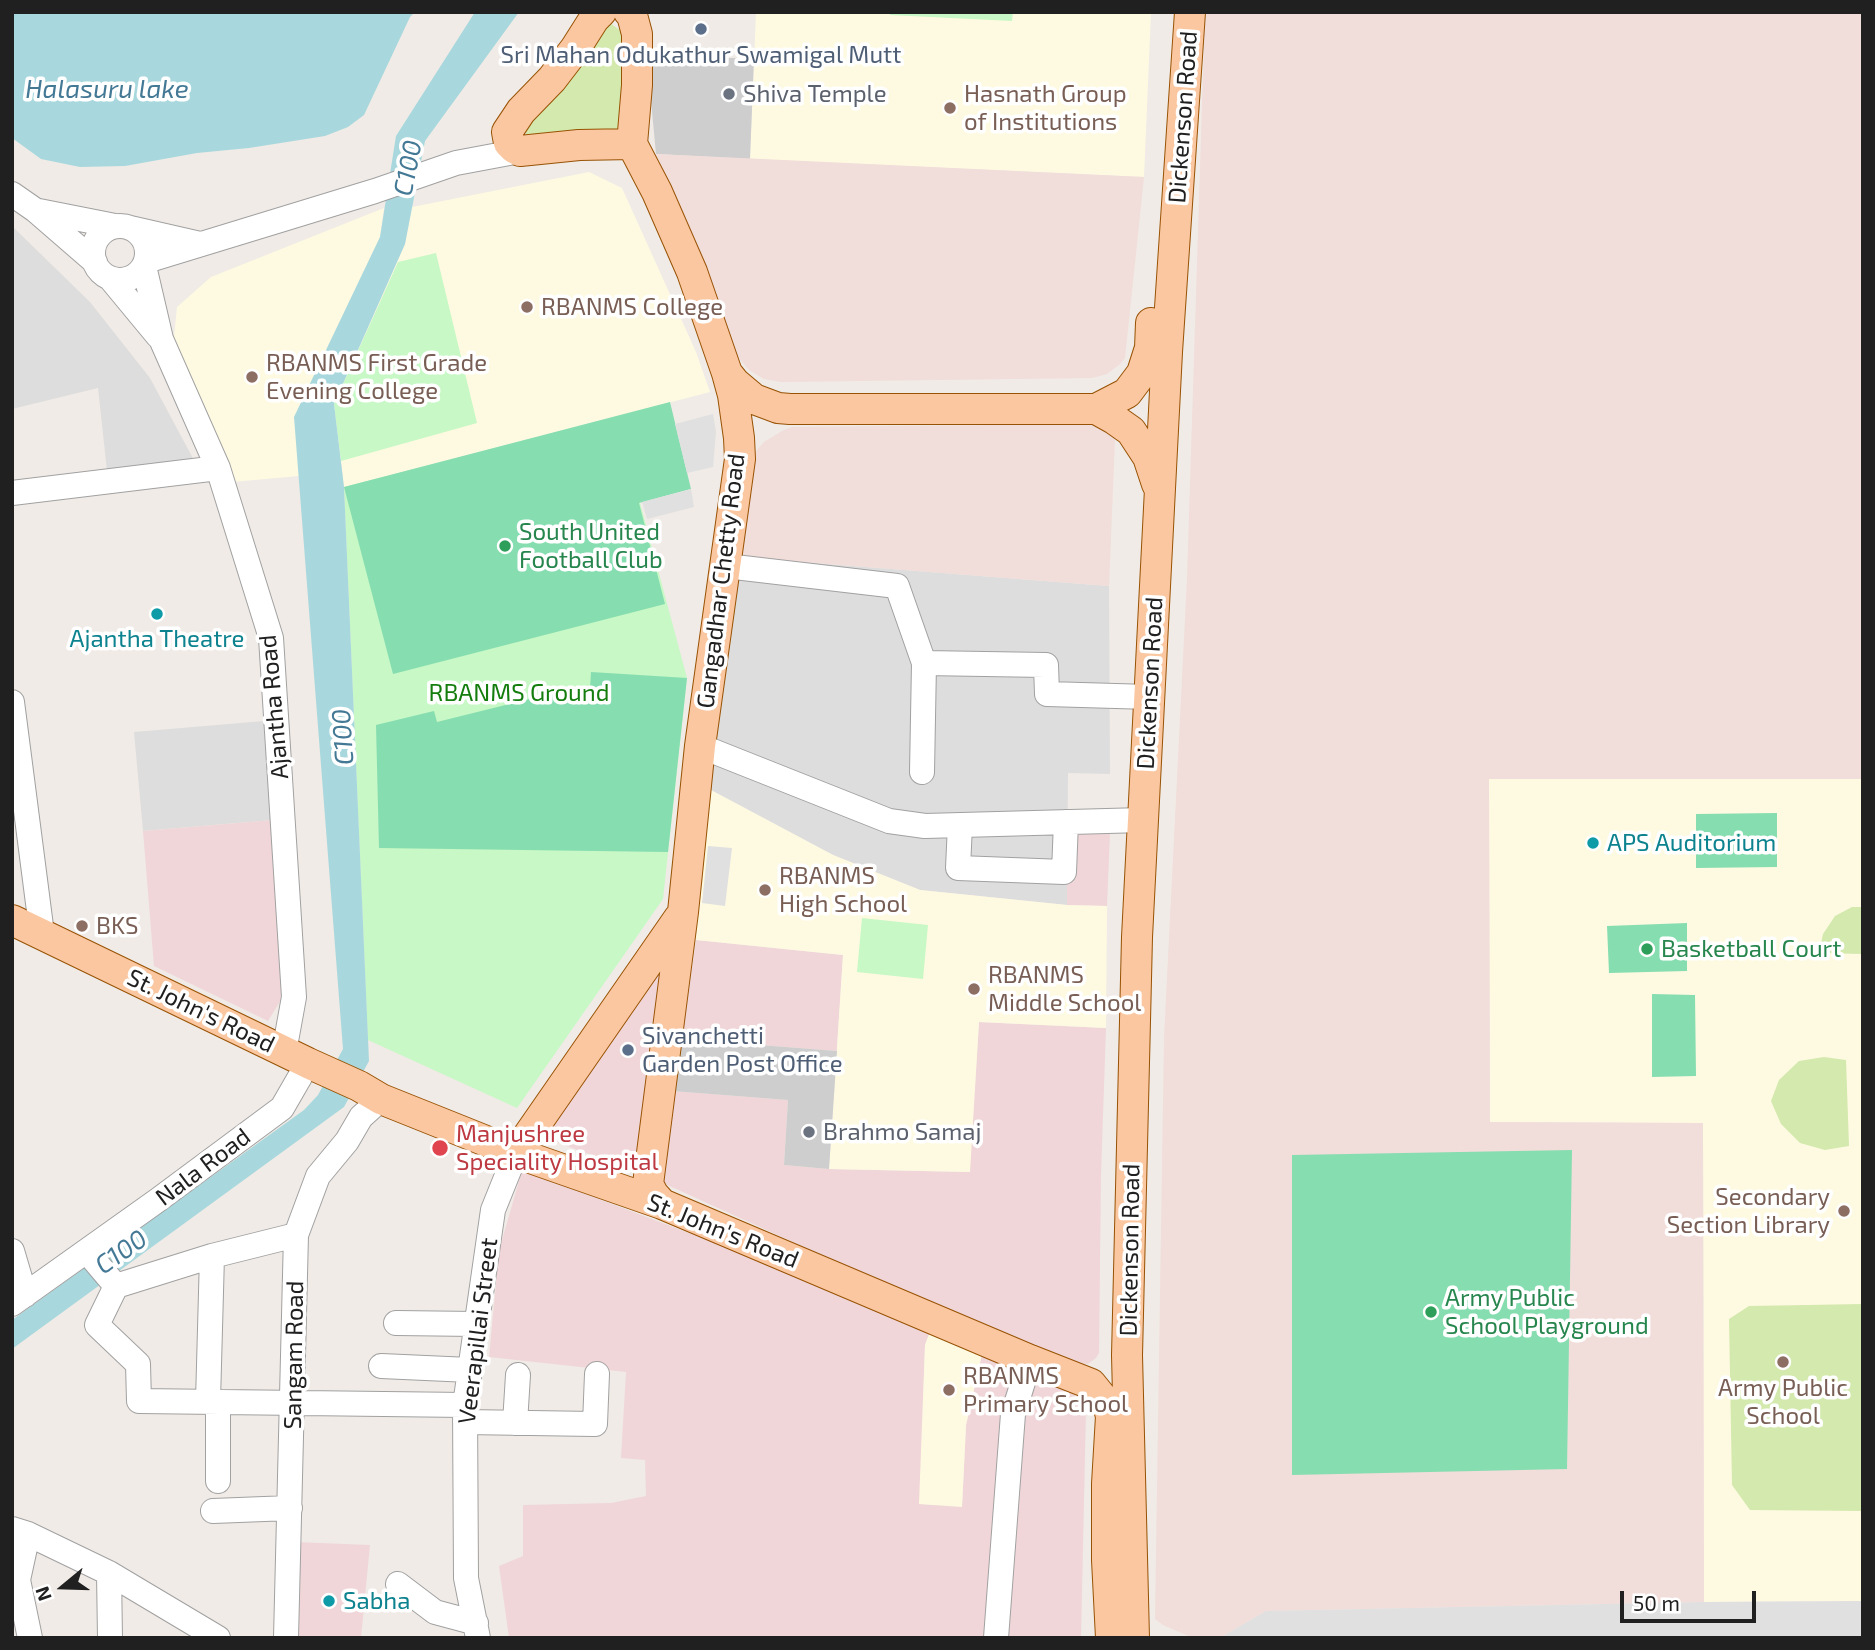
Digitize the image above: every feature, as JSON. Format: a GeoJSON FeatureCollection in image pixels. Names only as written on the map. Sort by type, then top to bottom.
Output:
{"type":"FeatureCollection","features":[{"type":"Feature","properties":{"kind":"main road"},"geometry":{"type":"LineString","coordinates":[[596,15],[552,79],[521,111],[514,141],[579,145],[632,144],[637,85],[633,20]]}},
{"type":"Feature","properties":{"kind":"main road","name":"Dickenson Road"},"geometry":{"type":"LineString","coordinates":[[1134,1638],[1127,1355],[1137,937],[1160,491],[1167,212],[1179,22]]}},
{"type":"Feature","properties":{"kind":"main road","name":"Gangadhar Chetty Road"},"geometry":{"type":"LineString","coordinates":[[632,144],[657,192],[692,272],[727,373],[737,417],[740,459],[700,746],[648,1184],[662,1204]]}},
{"type":"Feature","properties":{"kind":"main road","name":"Dickenson Road"},"geometry":{"type":"LineString","coordinates":[[1096,409],[1127,393],[1142,373],[1150,348],[1167,212]]}},
{"type":"Feature","properties":{"kind":"main road"},"geometry":{"type":"LineString","coordinates":[[727,373],[754,399],[766,405],[790,409],[1096,409],[1131,431],[1148,457],[1160,491]]}},
{"type":"Feature","properties":{"kind":"main road"},"geometry":{"type":"LineString","coordinates":[[740,459],[757,428],[778,413],[790,409]]}},
{"type":"Feature","properties":{"kind":"main road","name":"Gangadhar Chetty Road"},"geometry":{"type":"LineString","coordinates":[[516,1153],[682,912]]}},
{"type":"Feature","properties":{"kind":"main road","name":"St. John's Road"},"geometry":{"type":"LineString","coordinates":[[12,919],[370,1092],[516,1153],[662,1204],[1091,1384]]}},
{"type":"Feature","properties":{"kind":"main road","name":"Dickenson Road"},"geometry":{"type":"LineString","coordinates":[[1091,1384],[1107,1381],[1114,1376],[1125,1363],[1127,1355]]}},
{"type":"Feature","properties":{"kind":"main road"},"geometry":{"type":"LineString","coordinates":[[1091,1384],[1108,1405],[1111,1416],[1107,1522],[1111,1638]]}},
{"type":"Feature","properties":{"kind":"street"},"geometry":{"type":"LineString","coordinates":[[161,339],[145,264],[147,253],[142,238],[123,227],[102,233],[94,247],[103,270],[125,279],[132,277],[145,264],[200,244],[375,191],[514,141]]}},
{"type":"Feature","properties":{"kind":"street"},"geometry":{"type":"LineString","coordinates":[[12,194],[35,210],[103,270],[161,339]]}},
{"type":"Feature","properties":{"kind":"street"},"geometry":{"type":"LineString","coordinates":[[35,210],[200,244]]}},
{"type":"Feature","properties":{"kind":"street","name":"Ajantha Road"},"geometry":{"type":"LineString","coordinates":[[161,339],[218,468],[271,638],[294,997],[304,1061]]}},
{"type":"Feature","properties":{"kind":"street"},"geometry":{"type":"LineString","coordinates":[[12,494],[218,468]]}},
{"type":"Feature","properties":{"kind":"street"},"geometry":{"type":"LineString","coordinates":[[726,566],[897,586],[924,663],[922,772]]}},
{"type":"Feature","properties":{"kind":"street"},"geometry":{"type":"LineString","coordinates":[[924,663],[1046,665],[1046,694],[1150,697]]}},
{"type":"Feature","properties":{"kind":"street"},"geometry":{"type":"LineString","coordinates":[[12,702],[41,934]]}},
{"type":"Feature","properties":{"kind":"street"},"geometry":{"type":"LineString","coordinates":[[700,746],[889,821],[925,826],[1143,820]]}},
{"type":"Feature","properties":{"kind":"street"},"geometry":{"type":"LineString","coordinates":[[960,825],[958,867],[1064,872],[1066,822]]}},
{"type":"Feature","properties":{"kind":"street","name":"Nala Road"},"geometry":{"type":"LineString","coordinates":[[19,1299],[282,1108],[304,1061]]}},
{"type":"Feature","properties":{"kind":"street","name":"Sangam Road"},"geometry":{"type":"LineString","coordinates":[[286,1638],[296,1235],[318,1176],[347,1141],[370,1092]]}},
{"type":"Feature","properties":{"kind":"street","name":"Veerapillai Street"},"geometry":{"type":"LineString","coordinates":[[477,1630],[466,1578],[465,1414],[493,1210],[516,1153]]}},
{"type":"Feature","properties":{"kind":"street"},"geometry":{"type":"LineString","coordinates":[[296,1235],[212,1256],[107,1275],[96,1325],[138,1364],[139,1401],[293,1402],[465,1414],[515,1423],[595,1424],[597,1374]]}},
{"type":"Feature","properties":{"kind":"street"},"geometry":{"type":"LineString","coordinates":[[12,1251],[19,1299]]}},
{"type":"Feature","properties":{"kind":"street"},"geometry":{"type":"LineString","coordinates":[[212,1256],[213,1401],[218,1481]]}},
{"type":"Feature","properties":{"kind":"street"},"geometry":{"type":"LineString","coordinates":[[396,1323],[477,1324]]}},
{"type":"Feature","properties":{"kind":"street"},"geometry":{"type":"LineString","coordinates":[[996,1638],[1013,1414],[1030,1360]]}},
{"type":"Feature","properties":{"kind":"street"},"geometry":{"type":"LineString","coordinates":[[381,1366],[470,1370]]}},
{"type":"Feature","properties":{"kind":"street"},"geometry":{"type":"LineString","coordinates":[[515,1423],[518,1375]]}},
{"type":"Feature","properties":{"kind":"street"},"geometry":{"type":"LineString","coordinates":[[213,1511],[290,1508]]}},
{"type":"Feature","properties":{"kind":"street"},"geometry":{"type":"LineString","coordinates":[[30,1638],[18,1580],[20,1532],[109,1573],[190,1630],[218,1638]]}},
{"type":"Feature","properties":{"kind":"street"},"geometry":{"type":"LineString","coordinates":[[109,1573],[110,1638]]}},
{"type":"Feature","properties":{"kind":"street"},"geometry":{"type":"LineString","coordinates":[[398,1584],[435,1612],[477,1630]]}},
{"type":"Feature","properties":{"kind":"shaded area","name":"Hasnath Group of Institutions"},"geometry":{"type":"Polygon","coordinates":[[[756,12],[1151,12],[1144,177],[750,159],[756,12]]]}},
{"type":"Feature","properties":{"kind":"shaded area"},"geometry":{"type":"Polygon","coordinates":[[[1205,12],[1863,12],[1863,779],[1489,779],[1490,1122],[1703,1123],[1704,1602],[1266,1611],[1220,1638],[1193,1638],[1155,1619],[1164,1038],[1187,579],[1205,12]]]}},
{"type":"Feature","properties":{"kind":"shaded area"},"geometry":{"type":"Polygon","coordinates":[[[647,58],[754,58],[750,159],[656,154],[647,58]]]}},
{"type":"Feature","properties":{"kind":"shaded area"},"geometry":{"type":"Polygon","coordinates":[[[656,154],[1144,177],[1125,358],[1107,374],[1092,378],[781,382],[764,379],[749,370],[738,357],[656,154]]]}},
{"type":"Feature","properties":{"kind":"shaded area","name":"RBANMS College"},"geometry":{"type":"Polygon","coordinates":[[[589,172],[622,188],[696,352],[710,392],[344,487],[334,404],[405,244],[412,207],[589,172]]]}},
{"type":"Feature","properties":{"kind":"shaded area","name":"RBANMS First Grade Evening College"},"geometry":{"type":"Polygon","coordinates":[[[384,208],[380,237],[295,417],[299,476],[232,482],[174,337],[177,307],[211,277],[384,208]]]}},
{"type":"Feature","properties":{"kind":"shaded area"},"geometry":{"type":"Polygon","coordinates":[[[12,226],[90,302],[150,378],[196,464],[107,471],[98,388],[12,409],[12,226]]]}},
{"type":"Feature","properties":{"kind":"shaded area"},"geometry":{"type":"Polygon","coordinates":[[[713,414],[716,432],[713,467],[687,473],[675,424],[713,414]]]}},
{"type":"Feature","properties":{"kind":"shaded area"},"geometry":{"type":"Polygon","coordinates":[[[1100,425],[1115,438],[1109,586],[738,557],[752,456],[764,442],[792,427],[1100,425]]]}},
{"type":"Feature","properties":{"kind":"shaded area"},"geometry":{"type":"Polygon","coordinates":[[[691,489],[694,507],[647,519],[642,502],[691,489]]]}},
{"type":"Feature","properties":{"kind":"shaded area"},"geometry":{"type":"Polygon","coordinates":[[[738,557],[1109,586],[1110,774],[1068,773],[1067,905],[920,890],[833,855],[709,789],[738,557]]]}},
{"type":"Feature","properties":{"kind":"shaded area"},"geometry":{"type":"Polygon","coordinates":[[[264,721],[273,820],[143,831],[134,732],[264,721]]]}},
{"type":"Feature","properties":{"kind":"shaded area","name":"Army Public School"},"geometry":{"type":"Polygon","coordinates":[[[1489,778],[1863,779],[1863,1601],[1704,1602],[1703,1123],[1490,1122],[1489,778]]]}},
{"type":"Feature","properties":{"kind":"shaded area","name":"RBANMS Middle School"},"geometry":{"type":"Polygon","coordinates":[[[709,789],[833,855],[920,890],[1067,905],[1107,906],[1106,1028],[979,1022],[970,1172],[829,1169],[843,955],[696,940],[709,789]]]}},
{"type":"Feature","properties":{"kind":"shaded area"},"geometry":{"type":"Polygon","coordinates":[[[273,820],[284,995],[268,1021],[154,966],[143,831],[273,820]]]}},
{"type":"Feature","properties":{"kind":"shaded area"},"geometry":{"type":"Polygon","coordinates":[[[1110,833],[1107,906],[1067,905],[1067,834],[1110,833]]]}},
{"type":"Feature","properties":{"kind":"shaded area"},"geometry":{"type":"Polygon","coordinates":[[[708,846],[732,848],[725,906],[702,903],[708,846]]]}},
{"type":"Feature","properties":{"kind":"shaded area"},"geometry":{"type":"Polygon","coordinates":[[[696,940],[843,955],[837,1051],[682,1039],[696,940]]]}},
{"type":"Feature","properties":{"kind":"shaded area","name":"Sivanchetti Garden Post Office"},"geometry":{"type":"Polygon","coordinates":[[[665,964],[638,1172],[539,1136],[665,964]]]}},
{"type":"Feature","properties":{"kind":"shaded area"},"geometry":{"type":"Polygon","coordinates":[[[979,1022],[1106,1028],[1099,1353],[1088,1364],[1075,1363],[806,1248],[663,1183],[672,1091],[788,1100],[784,1165],[829,1169],[969,1172],[979,1022]]]}},
{"type":"Feature","properties":{"kind":"shaded area","name":"Brahmo Samaj"},"geometry":{"type":"Polygon","coordinates":[[[682,1039],[837,1051],[829,1169],[784,1165],[788,1100],[672,1091],[682,1039]]]}},
{"type":"Feature","properties":{"kind":"shaded area"},"geometry":{"type":"Polygon","coordinates":[[[522,1170],[705,1239],[930,1332],[925,1345],[920,1504],[962,1506],[966,1425],[982,1354],[1072,1393],[1086,1409],[1081,1638],[509,1638],[499,1566],[523,1556],[523,1505],[611,1503],[646,1496],[645,1460],[621,1458],[626,1372],[489,1357],[499,1251],[522,1170]]]}},
{"type":"Feature","properties":{"kind":"shaded area","name":"RBANMS Primary School"},"geometry":{"type":"Polygon","coordinates":[[[930,1332],[982,1354],[966,1425],[962,1507],[919,1504],[925,1345],[930,1332]]]}},
{"type":"Feature","properties":{"kind":"shaded area","name":"Sabha"},"geometry":{"type":"Polygon","coordinates":[[[295,1542],[370,1545],[361,1638],[291,1638],[295,1542]]]}},
{"type":"Feature","properties":{"kind":"shaded area"},"geometry":{"type":"Polygon","coordinates":[[[1863,1601],[1863,1638],[1220,1638],[1266,1611],[1863,1601]]]}},
{"type":"Feature","properties":{"kind":"green space"},"geometry":{"type":"Polygon","coordinates":[[[890,12],[1013,12],[1012,21],[890,15],[890,12]]]}},
{"type":"Feature","properties":{"kind":"green space"},"geometry":{"type":"Polygon","coordinates":[[[610,23],[624,33],[627,129],[527,138],[523,121],[585,57],[610,23]]]}},
{"type":"Feature","properties":{"kind":"green space"},"geometry":{"type":"Polygon","coordinates":[[[436,253],[477,423],[341,461],[334,404],[398,262],[436,253]]]}},
{"type":"Feature","properties":{"kind":"green space","name":"South United Football Club"},"geometry":{"type":"Polygon","coordinates":[[[670,402],[691,489],[639,503],[665,604],[393,674],[344,487],[670,402]]]}},
{"type":"Feature","properties":{"kind":"green space","name":"RBANMS Ground"},"geometry":{"type":"Polygon","coordinates":[[[617,417],[687,678],[663,899],[517,1108],[368,1040],[344,487],[617,417]]]}},
{"type":"Feature","properties":{"kind":"green space"},"geometry":{"type":"Polygon","coordinates":[[[591,672],[687,678],[668,852],[379,848],[376,725],[434,711],[437,722],[570,689],[590,689],[591,672]]]}},
{"type":"Feature","properties":{"kind":"green space"},"geometry":{"type":"Polygon","coordinates":[[[1777,813],[1777,867],[1696,868],[1696,814],[1777,813]]]}},
{"type":"Feature","properties":{"kind":"green space"},"geometry":{"type":"Polygon","coordinates":[[[1852,907],[1863,907],[1863,954],[1819,953],[1823,934],[1835,916],[1852,907]]]}},
{"type":"Feature","properties":{"kind":"green space"},"geometry":{"type":"Polygon","coordinates":[[[862,918],[928,925],[923,979],[857,972],[862,918]]]}},
{"type":"Feature","properties":{"kind":"green space","name":"Basketball Court"},"geometry":{"type":"Polygon","coordinates":[[[1687,923],[1687,971],[1609,973],[1607,926],[1687,923]]]}},
{"type":"Feature","properties":{"kind":"green space","name":"Basketball Court"},"geometry":{"type":"Polygon","coordinates":[[[1652,994],[1695,995],[1696,1076],[1652,1077],[1652,994]]]}},
{"type":"Feature","properties":{"kind":"green space"},"geometry":{"type":"Polygon","coordinates":[[[1824,1057],[1846,1060],[1849,1146],[1825,1150],[1800,1143],[1781,1124],[1771,1101],[1779,1080],[1799,1061],[1824,1057]]]}},
{"type":"Feature","properties":{"kind":"green space","name":"Army Public School Playground"},"geometry":{"type":"Polygon","coordinates":[[[1572,1150],[1567,1469],[1292,1475],[1292,1155],[1572,1150]]]}},
{"type":"Feature","properties":{"kind":"green space"},"geometry":{"type":"Polygon","coordinates":[[[1863,1304],[1863,1511],[1750,1510],[1732,1485],[1729,1319],[1749,1306],[1863,1304]]]}},
{"type":"Feature","properties":{"kind":"water","name":"Halasuru lake"},"geometry":{"type":"Polygon","coordinates":[[[12,12],[415,12],[410,17],[364,115],[348,127],[325,136],[249,148],[197,153],[125,166],[80,167],[41,159],[12,138],[12,12]]]}},
{"type":"Feature","properties":{"kind":"water","name":"C100"},"geometry":{"type":"Polygon","coordinates":[[[475,12],[519,12],[425,141],[405,244],[334,404],[344,487],[369,1061],[344,1107],[12,1349],[12,1320],[304,1110],[318,1095],[343,1049],[294,417],[380,237],[396,136],[475,12]]]}},
{"type":"Feature","properties":{"kind":"place","name":"Sri Mahan Odukathur Swamigal Mutt"},"geometry":{"type":"Point","coordinates":[701,29]}},
{"type":"Feature","properties":{"kind":"place","name":"Shiva Temple"},"geometry":{"type":"Point","coordinates":[729,94]}},
{"type":"Feature","properties":{"kind":"place","name":"Hasnath Group of Institutions"},"geometry":{"type":"Point","coordinates":[950,108]}},
{"type":"Feature","properties":{"kind":"place","name":"RBANMS College"},"geometry":{"type":"Point","coordinates":[527,307]}},
{"type":"Feature","properties":{"kind":"place","name":"RBANMS First Grade Evening College"},"geometry":{"type":"Point","coordinates":[252,377]}},
{"type":"Feature","properties":{"kind":"place","name":"South United Football Club"},"geometry":{"type":"Point","coordinates":[505,546]}},
{"type":"Feature","properties":{"kind":"place","name":"Ajantha Theatre"},"geometry":{"type":"Point","coordinates":[157,614]}},
{"type":"Feature","properties":{"kind":"place","name":"APS Auditorium"},"geometry":{"type":"Point","coordinates":[1593,843]}},
{"type":"Feature","properties":{"kind":"place","name":"RBANMS High School"},"geometry":{"type":"Point","coordinates":[765,890]}},
{"type":"Feature","properties":{"kind":"place","name":"BKS"},"geometry":{"type":"Point","coordinates":[82,926]}},
{"type":"Feature","properties":{"kind":"place","name":"Basketball Court"},"geometry":{"type":"Point","coordinates":[1647,949]}},
{"type":"Feature","properties":{"kind":"place","name":"RBANMS Middle School"},"geometry":{"type":"Point","coordinates":[974,989]}},
{"type":"Feature","properties":{"kind":"place","name":"Sivanchetti Garden Post Office"},"geometry":{"type":"Point","coordinates":[628,1050]}},
{"type":"Feature","properties":{"kind":"place","name":"Brahmo Samaj"},"geometry":{"type":"Point","coordinates":[809,1132]}},
{"type":"Feature","properties":{"kind":"place","name":"Manjushree Speciality Hospital"},"geometry":{"type":"Point","coordinates":[440,1148]}},
{"type":"Feature","properties":{"kind":"place","name":"Secondary Section Library"},"geometry":{"type":"Point","coordinates":[1844,1211]}},
{"type":"Feature","properties":{"kind":"place","name":"Army Public School Playground"},"geometry":{"type":"Point","coordinates":[1431,1312]}},
{"type":"Feature","properties":{"kind":"place","name":"Army Public School"},"geometry":{"type":"Point","coordinates":[1783,1362]}},
{"type":"Feature","properties":{"kind":"place","name":"RBANMS Primary School"},"geometry":{"type":"Point","coordinates":[949,1390]}},
{"type":"Feature","properties":{"kind":"place","name":"Sabha"},"geometry":{"type":"Point","coordinates":[329,1601]}}]}
